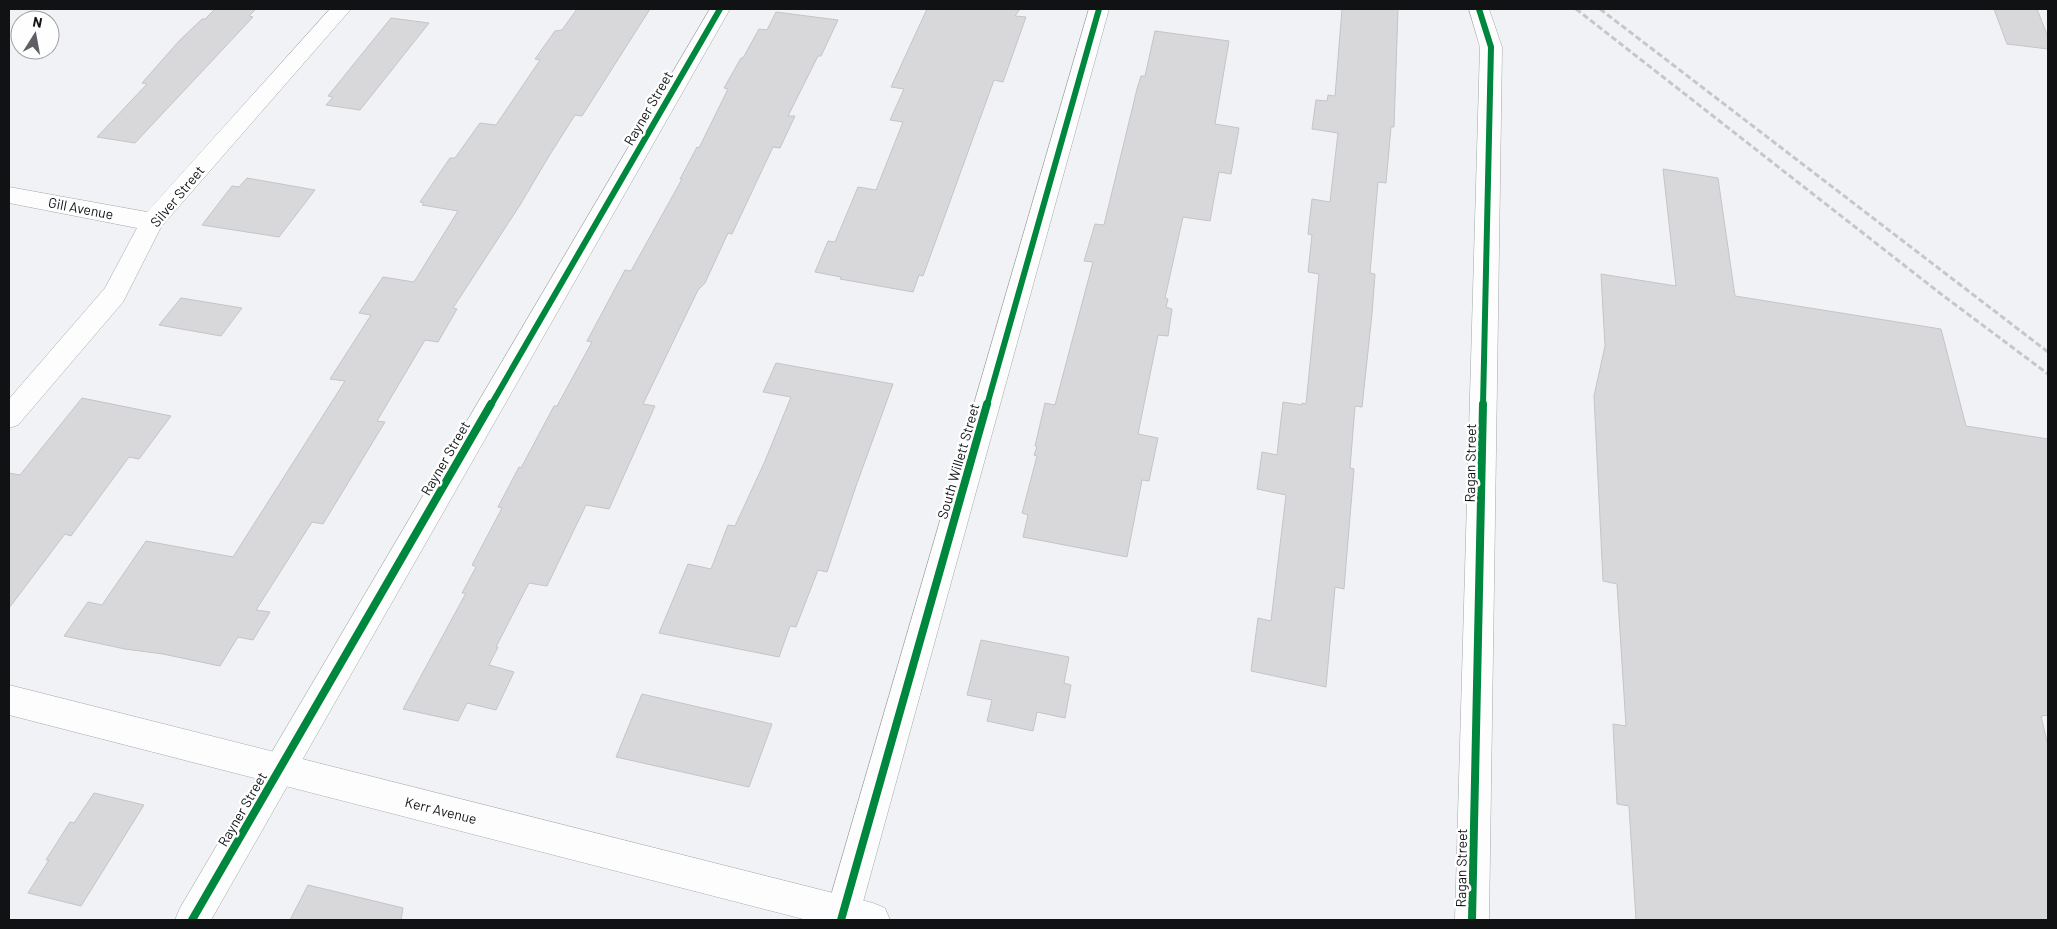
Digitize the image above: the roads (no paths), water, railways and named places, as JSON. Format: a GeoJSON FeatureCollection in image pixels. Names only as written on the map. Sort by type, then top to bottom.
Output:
{"type":"FeatureCollection","features":[{"type":"Feature","properties":{"kind":"street","name":"Silver Street"},"geometry":{"type":"LineString","coordinates":[[9,417],[114,295],[152,222],[341,9]]}},
{"type":"Feature","properties":{"kind":"street","name":"Rayner Street"},"geometry":{"type":"LineString","coordinates":[[192,920],[720,9]]}},
{"type":"Feature","properties":{"kind":"street","name":"South Willett Street"},"geometry":{"type":"LineString","coordinates":[[842,916],[1099,9]]}},
{"type":"Feature","properties":{"kind":"street","name":"Ragan Street"},"geometry":{"type":"LineString","coordinates":[[1472,920],[1491,48],[1479,9]]}},
{"type":"Feature","properties":{"kind":"street","name":"Gill Avenue"},"geometry":{"type":"LineString","coordinates":[[9,194],[152,222]]}},
{"type":"Feature","properties":{"kind":"street","name":"Kerr Avenue"},"geometry":{"type":"LineString","coordinates":[[9,700],[842,916],[874,920]]}},
{"type":"Feature","properties":{"kind":"railway"},"geometry":{"type":"LineString","coordinates":[[1576,9],[1941,294],[2048,374]]}},
{"type":"Feature","properties":{"kind":"railway"},"geometry":{"type":"LineString","coordinates":[[1600,9],[2048,352]]}}]}
